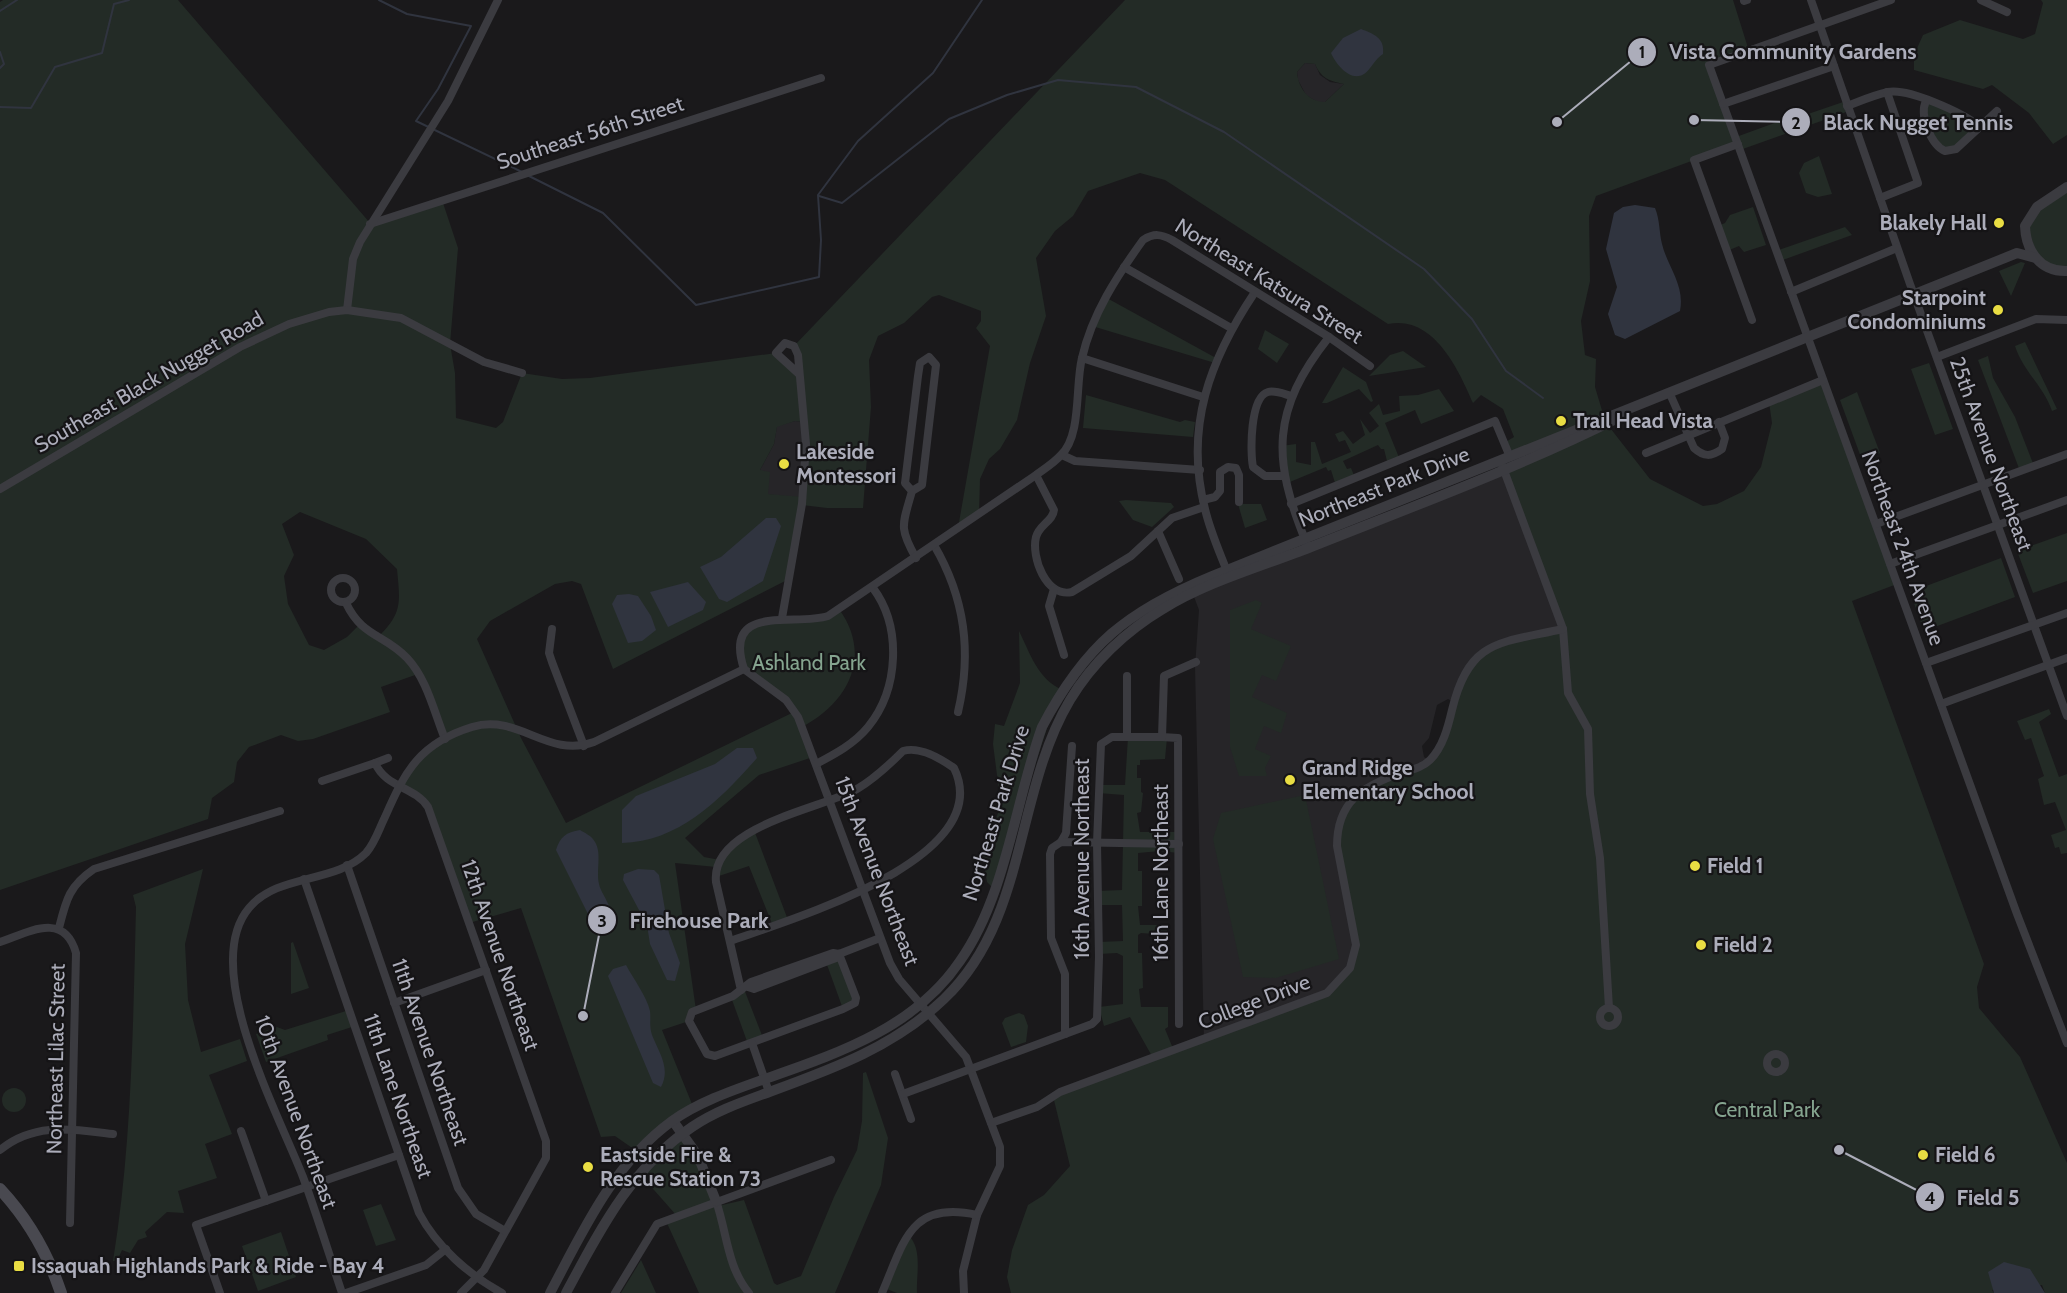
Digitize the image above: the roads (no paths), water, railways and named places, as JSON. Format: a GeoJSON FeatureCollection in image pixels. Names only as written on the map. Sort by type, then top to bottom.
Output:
{"type":"FeatureCollection","features":[{"type":"Feature","properties":{"kind":"main road"},"geometry":{"type":"LineString","coordinates":[[0,1189],[33,1231],[61,1293]]}},
{"type":"Feature","properties":{"kind":"street"},"geometry":{"type":"LineString","coordinates":[[347,310],[353,260],[370,224],[448,101],[498,0]]}},
{"type":"Feature","properties":{"kind":"street","name":"25th Avenue Northeast"},"geometry":{"type":"LineString","coordinates":[[1811,0],[1897,248],[2033,625],[2065,704],[2067,716]]}},
{"type":"Feature","properties":{"kind":"street"},"geometry":{"type":"LineString","coordinates":[[1820,26],[1892,0]]}},
{"type":"Feature","properties":{"kind":"street"},"geometry":{"type":"LineString","coordinates":[[1981,0],[2007,12]]}},
{"type":"Feature","properties":{"kind":"street","name":"Northeast 24th Avenue"},"geometry":{"type":"LineString","coordinates":[[1820,26],[1709,65],[1807,338],[2067,1043]]}},
{"type":"Feature","properties":{"kind":"street"},"geometry":{"type":"LineString","coordinates":[[1723,104],[1834,66]]}},
{"type":"Feature","properties":{"kind":"street","name":"Southeast 56th Street"},"geometry":{"type":"LineString","coordinates":[[370,224],[821,78]]}},
{"type":"Feature","properties":{"kind":"street"},"geometry":{"type":"LineString","coordinates":[[1880,198],[1918,183],[1887,92]]}},
{"type":"Feature","properties":{"kind":"street"},"geometry":{"type":"LineString","coordinates":[[1847,106],[1887,92],[1905,93],[1957,112],[1979,126]]}},
{"type":"Feature","properties":{"kind":"street"},"geometry":{"type":"LineString","coordinates":[[1926,101],[1923,113],[1934,141],[1941,149],[1950,151],[1956,149],[1997,111]]}},
{"type":"Feature","properties":{"kind":"street"},"geometry":{"type":"LineString","coordinates":[[1738,144],[1694,160],[1752,320]]}},
{"type":"Feature","properties":{"kind":"street"},"geometry":{"type":"LineString","coordinates":[[2067,187],[2049,197],[2031,213],[2025,226],[2026,235],[2036,258],[2046,268],[2067,271]]}},
{"type":"Feature","properties":{"kind":"street","name":"Northeast Katsura Street"},"geometry":{"type":"LineString","coordinates":[[1062,455],[1072,437],[1082,358],[1098,312],[1124,267],[1143,240],[1162,234],[1329,337],[1370,366]]}},
{"type":"Feature","properties":{"kind":"street"},"geometry":{"type":"LineString","coordinates":[[2026,235],[2017,252],[2036,258]]}},
{"type":"Feature","properties":{"kind":"street"},"geometry":{"type":"LineString","coordinates":[[1791,292],[1897,248]]}},
{"type":"Feature","properties":{"kind":"street","name":"Northeast Park Drive"},"geometry":{"type":"LineString","coordinates":[[550,1293],[591,1216],[614,1182],[638,1152],[673,1121],[721,1095],[870,1039],[947,996],[971,967],[1002,909],[1049,741],[1076,691],[1102,658],[1143,622],[1177,601],[1229,575],[2017,252]]}},
{"type":"Feature","properties":{"kind":"street"},"geometry":{"type":"LineString","coordinates":[[1124,267],[1231,328]]}},
{"type":"Feature","properties":{"kind":"street"},"geometry":{"type":"LineString","coordinates":[[1229,575],[1204,504],[1200,470],[1200,422],[1203,397],[1216,358],[1231,328],[1255,292]]}},
{"type":"Feature","properties":{"kind":"street","name":"Southeast Black Nugget Road"},"geometry":{"type":"LineString","coordinates":[[0,489],[240,347],[289,324],[347,310],[401,318],[484,362],[522,373]]}},
{"type":"Feature","properties":{"kind":"street"},"geometry":{"type":"LineString","coordinates":[[1937,357],[2036,319],[2067,320]]}},
{"type":"Feature","properties":{"kind":"street"},"geometry":{"type":"LineString","coordinates":[[1307,544],[1291,504],[1284,476],[1283,433],[1291,396],[1304,371],[1329,337]]}},
{"type":"Feature","properties":{"kind":"street"},"geometry":{"type":"LineString","coordinates":[[912,490],[906,483],[918,376],[920,363],[928,357],[936,365],[921,485],[912,490],[903,531],[916,558]]}},
{"type":"Feature","properties":{"kind":"street"},"geometry":{"type":"LineString","coordinates":[[1082,358],[1203,397]]}},
{"type":"Feature","properties":{"kind":"street"},"geometry":{"type":"LineString","coordinates":[[782,618],[804,486],[806,444],[799,374]]}},
{"type":"Feature","properties":{"kind":"street"},"geometry":{"type":"LineString","coordinates":[[1646,453],[1823,380]]}},
{"type":"Feature","properties":{"kind":"street"},"geometry":{"type":"LineString","coordinates":[[1284,476],[1259,474],[1253,467],[1252,433],[1257,406],[1264,393],[1271,391],[1291,396]]}},
{"type":"Feature","properties":{"kind":"street"},"geometry":{"type":"LineString","coordinates":[[1670,394],[1694,448],[1702,455],[1711,455],[1722,449],[1724,444],[1719,422]]}},
{"type":"Feature","properties":{"kind":"street"},"geometry":{"type":"LineString","coordinates":[[1291,504],[1495,421],[1505,462],[1563,629],[1568,693],[1588,729],[1590,794],[1600,858],[1609,1008]]}},
{"type":"Feature","properties":{"kind":"street"},"geometry":{"type":"LineString","coordinates":[[1876,524],[2067,454]]}},
{"type":"Feature","properties":{"kind":"street"},"geometry":{"type":"LineString","coordinates":[[347,865],[357,861],[369,849],[398,787],[417,758],[445,739],[473,726],[494,724],[516,728],[552,745],[584,746],[744,669],[740,651],[746,632],[761,622],[782,618],[818,619],[873,588],[1062,455],[1075,461],[1200,470]]}},
{"type":"Feature","properties":{"kind":"street"},"geometry":{"type":"LineString","coordinates":[[1036,475],[1054,510],[1052,517],[1038,531],[1035,543],[1043,574],[1054,589],[1072,592],[1131,556],[1177,515],[1215,497],[1220,491],[1220,472],[1227,467],[1236,468],[1239,475],[1239,502]]}},
{"type":"Feature","properties":{"kind":"street"},"geometry":{"type":"LineString","coordinates":[[1890,564],[2067,500]]}},
{"type":"Feature","properties":{"kind":"street"},"geometry":{"type":"LineString","coordinates":[[1158,531],[1179,579]]}},
{"type":"Feature","properties":{"kind":"street"},"geometry":{"type":"LineString","coordinates":[[934,545],[947,567],[963,616],[965,684],[958,712]]}},
{"type":"Feature","properties":{"kind":"street"},"geometry":{"type":"LineString","coordinates":[[816,764],[840,752],[867,728],[878,714],[888,691],[893,640],[888,617],[873,588]]}},
{"type":"Feature","properties":{"kind":"street"},"geometry":{"type":"LineString","coordinates":[[1054,589],[1049,606],[1064,655]]}},
{"type":"Feature","properties":{"kind":"street"},"geometry":{"type":"LineString","coordinates":[[346,603],[359,625],[397,648],[410,661],[426,690],[445,739]]}},
{"type":"Feature","properties":{"kind":"street"},"geometry":{"type":"LineString","coordinates":[[1926,663],[2067,613]]}},
{"type":"Feature","properties":{"kind":"street"},"geometry":{"type":"LineString","coordinates":[[552,629],[549,653],[584,746]]}},
{"type":"Feature","properties":{"kind":"street","name":"College Drive"},"geometry":{"type":"LineString","coordinates":[[992,1123],[1037,1107],[1060,1092],[1327,993],[1350,968],[1356,945],[1337,846],[1337,834],[1345,809],[1370,784],[1424,766],[1436,754],[1448,725],[1459,684],[1470,663],[1477,657],[1505,642],[1563,629]]}},
{"type":"Feature","properties":{"kind":"street"},"geometry":{"type":"LineString","coordinates":[[1941,704],[2067,658]]}},
{"type":"Feature","properties":{"kind":"street"},"geometry":{"type":"LineString","coordinates":[[1162,738],[1164,676],[1196,662]]}},
{"type":"Feature","properties":{"kind":"street","name":"15th Avenue Northeast"},"geometry":{"type":"LineString","coordinates":[[744,669],[792,707],[816,764],[894,972],[958,1044],[972,1068],[992,1123],[1001,1160],[977,1215],[963,1271],[964,1293]]}},
{"type":"Feature","properties":{"kind":"street"},"geometry":{"type":"LineString","coordinates":[[1127,737],[1128,676]]}},
{"type":"Feature","properties":{"kind":"street","name":"16th Avenue Northeast"},"geometry":{"type":"LineString","coordinates":[[1065,1034],[1092,1024],[1099,1012],[1097,843],[1101,744],[1107,738],[1162,738]]}},
{"type":"Feature","properties":{"kind":"street","name":"16th Lane Northeast"},"geometry":{"type":"LineString","coordinates":[[1162,738],[1178,738],[1179,1024]]}},
{"type":"Feature","properties":{"kind":"street"},"geometry":{"type":"LineString","coordinates":[[903,1094],[1065,1034],[1065,974],[1051,938],[1050,854],[1052,848],[1061,842],[1066,832],[1072,746]]}},
{"type":"Feature","properties":{"kind":"street"},"geometry":{"type":"LineString","coordinates":[[730,941],[863,891],[924,852],[951,822],[961,791],[954,768],[943,759],[910,749],[903,751],[858,788],[830,801],[758,827],[724,854],[717,867],[716,882],[730,941],[745,988]]}},
{"type":"Feature","properties":{"kind":"street"},"geometry":{"type":"LineString","coordinates":[[322,781],[388,758]]}},
{"type":"Feature","properties":{"kind":"street","name":"12th Avenue Northeast"},"geometry":{"type":"LineString","coordinates":[[375,763],[382,776],[398,787],[418,796],[428,807],[548,1150],[546,1158],[505,1231]]}},
{"type":"Feature","properties":{"kind":"street"},"geometry":{"type":"LineString","coordinates":[[0,942],[37,929],[59,928],[66,898],[80,879],[94,870],[280,811]]}},
{"type":"Feature","properties":{"kind":"street"},"geometry":{"type":"LineString","coordinates":[[1061,842],[1179,844]]}},
{"type":"Feature","properties":{"kind":"street","name":"10th Avenue Northeast"},"geometry":{"type":"LineString","coordinates":[[344,1293],[306,1187],[245,1033],[232,966],[234,934],[249,907],[270,891],[347,865]]}},
{"type":"Feature","properties":{"kind":"street","name":"11th Avenue Northeast"},"geometry":{"type":"LineString","coordinates":[[347,865],[463,1199],[476,1214],[505,1231]]}},
{"type":"Feature","properties":{"kind":"street","name":"11th Lane Northeast"},"geometry":{"type":"LineString","coordinates":[[304,879],[419,1213],[434,1237],[446,1249],[477,1278],[502,1293]]}},
{"type":"Feature","properties":{"kind":"street","name":"Northeast Lilac Street"},"geometry":{"type":"LineString","coordinates":[[59,928],[68,934],[76,952],[70,1223]]}},
{"type":"Feature","properties":{"kind":"street"},"geometry":{"type":"LineString","coordinates":[[839,954],[855,988],[855,1003],[752,1043],[710,1056],[704,1051],[689,1021],[692,1012],[734,996],[751,982],[833,953],[839,954],[880,938]]}},
{"type":"Feature","properties":{"kind":"street"},"geometry":{"type":"LineString","coordinates":[[394,1003],[486,970]]}},
{"type":"Feature","properties":{"kind":"street","name":"Northeast Park Drive"},"geometry":{"type":"LineString","coordinates":[[566,1293],[604,1222],[630,1184],[655,1157],[683,1134],[724,1109],[855,1059],[898,1036],[926,1008]]}},
{"type":"Feature","properties":{"kind":"street"},"geometry":{"type":"LineString","coordinates":[[752,1043],[769,1092]]}},
{"type":"Feature","properties":{"kind":"street"},"geometry":{"type":"LineString","coordinates":[[895,1074],[911,1119]]}},
{"type":"Feature","properties":{"kind":"street"},"geometry":{"type":"LineString","coordinates":[[673,1121],[703,1166],[725,1224],[733,1268],[749,1293]]}},
{"type":"Feature","properties":{"kind":"street"},"geometry":{"type":"LineString","coordinates":[[0,1150],[27,1133],[45,1128],[112,1134]]}},
{"type":"Feature","properties":{"kind":"street"},"geometry":{"type":"LineString","coordinates":[[241,1131],[266,1201]]}},
{"type":"Feature","properties":{"kind":"street"},"geometry":{"type":"LineString","coordinates":[[220,1293],[196,1225],[399,1155]]}},
{"type":"Feature","properties":{"kind":"street"},"geometry":{"type":"LineString","coordinates":[[615,1293],[657,1224],[831,1160]]}},
{"type":"Feature","properties":{"kind":"street"},"geometry":{"type":"LineString","coordinates":[[882,1293],[908,1235],[924,1218],[941,1211],[977,1215]]}},
{"type":"Feature","properties":{"kind":"street"},"geometry":{"type":"LineString","coordinates":[[461,1293],[477,1278],[505,1231]]}},
{"type":"Feature","properties":{"kind":"street"},"geometry":{"type":"LineString","coordinates":[[344,1293],[426,1265],[446,1249]]}},
{"type":"Feature","properties":{"kind":"waterway"},"geometry":{"type":"LineString","coordinates":[[0,11],[17,0]]}},
{"type":"Feature","properties":{"kind":"waterway"},"geometry":{"type":"LineString","coordinates":[[0,107],[31,108],[55,67],[102,53],[114,4],[129,0]]}},
{"type":"Feature","properties":{"kind":"waterway"},"geometry":{"type":"LineString","coordinates":[[379,0],[407,14],[471,26],[438,89],[416,121],[522,172]]}},
{"type":"Feature","properties":{"kind":"waterway"},"geometry":{"type":"LineString","coordinates":[[529,176],[603,213],[696,305],[819,277],[821,240],[818,195],[858,141],[933,73],[982,0]]}},
{"type":"Feature","properties":{"kind":"waterway"},"geometry":{"type":"LineString","coordinates":[[0,52],[4,64],[0,68]]}},
{"type":"Feature","properties":{"kind":"waterway"},"geometry":{"type":"LineString","coordinates":[[819,196],[842,203],[949,119],[1007,95],[1058,80],[1136,87],[1224,132],[1424,269],[1472,319],[1506,371],[1543,398]]}},
{"type":"Feature","properties":{"kind":"place","name":"Black Nugget Tennis"},"geometry":{"type":"Point","coordinates":[1694,120]}},
{"type":"Feature","properties":{"kind":"place","name":"Vista Community Gardens"},"geometry":{"type":"Point","coordinates":[1557,122]}},
{"type":"Feature","properties":{"kind":"place","name":"Blakely Hall"},"geometry":{"type":"Point","coordinates":[1999,223]}},
{"type":"Feature","properties":{"kind":"place","name":"Starpoint Condominiums"},"geometry":{"type":"Point","coordinates":[1998,310]}},
{"type":"Feature","properties":{"kind":"place","name":"Trail Head Vista"},"geometry":{"type":"Point","coordinates":[1561,421]}},
{"type":"Feature","properties":{"kind":"place","name":"Lakeside Montessori"},"geometry":{"type":"Point","coordinates":[784,464]}},
{"type":"Feature","properties":{"kind":"place","name":"Grand Ridge Elementary School"},"geometry":{"type":"Point","coordinates":[1290,780]}},
{"type":"Feature","properties":{"kind":"place","name":"Field 1"},"geometry":{"type":"Point","coordinates":[1695,866]}},
{"type":"Feature","properties":{"kind":"place","name":"Field 2"},"geometry":{"type":"Point","coordinates":[1701,945]}},
{"type":"Feature","properties":{"kind":"place","name":"Firehouse Park"},"geometry":{"type":"Point","coordinates":[583,1016]}},
{"type":"Feature","properties":{"kind":"place","name":"Field 5"},"geometry":{"type":"Point","coordinates":[1839,1150]}},
{"type":"Feature","properties":{"kind":"place","name":"Field 6"},"geometry":{"type":"Point","coordinates":[1923,1155]}},
{"type":"Feature","properties":{"kind":"place","name":"Eastside Fire & Rescue Station 73"},"geometry":{"type":"Point","coordinates":[588,1167]}},
{"type":"Feature","properties":{"kind":"place","name":"Issaquah Highlands Park & Ride - Bay 4"},"geometry":{"type":"Point","coordinates":[19,1266]}},
{"type":"Feature","properties":{"kind":"park label","name":"Ashland Park"},"geometry":{"type":"Point","coordinates":[809,663]}},
{"type":"Feature","properties":{"kind":"park label","name":"Central Park"},"geometry":{"type":"Point","coordinates":[1767,1110]}}]}
